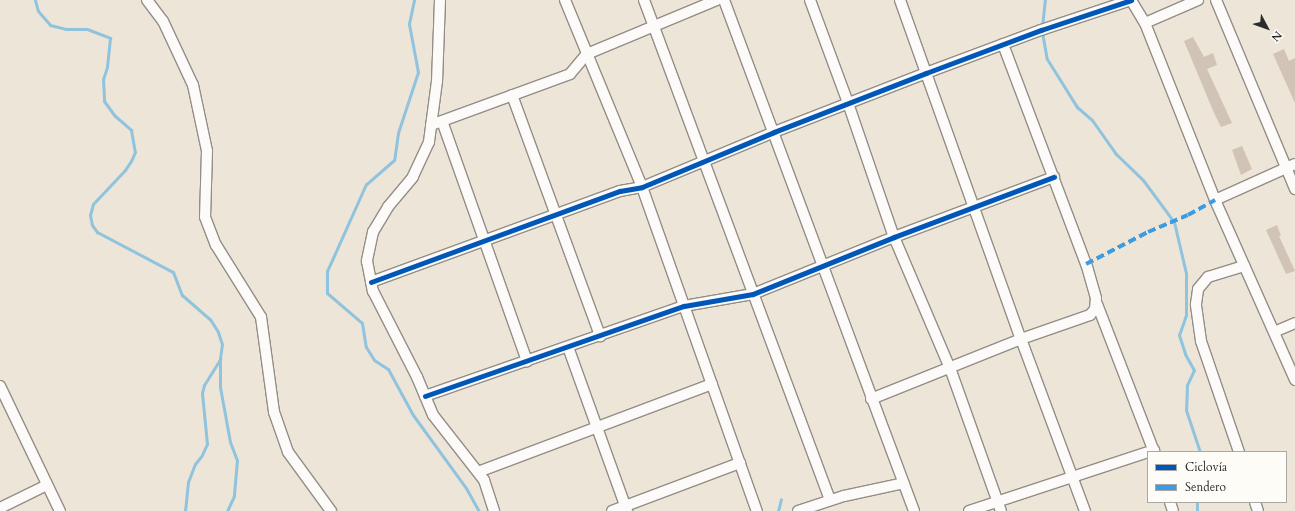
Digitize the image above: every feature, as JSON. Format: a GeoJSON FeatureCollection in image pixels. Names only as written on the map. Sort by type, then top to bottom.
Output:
{"type":"FeatureCollection","features":[{"type":"Feature","properties":{"kind":"street"},"geometry":{"type":"LineString","coordinates":[[147,0],[164,21],[193,85],[208,151],[205,217],[216,246],[261,317],[274,412],[288,452],[331,511]]}},
{"type":"Feature","properties":{"kind":"street"},"geometry":{"type":"LineString","coordinates":[[440,0],[437,81],[429,142],[413,177],[388,207],[374,232],[367,261],[373,291],[433,415],[484,480],[494,511]]}},
{"type":"Feature","properties":{"kind":"street"},"geometry":{"type":"LineString","coordinates":[[565,0],[642,187],[757,511]]}},
{"type":"Feature","properties":{"kind":"street"},"geometry":{"type":"LineString","coordinates":[[644,0],[830,500]]}},
{"type":"Feature","properties":{"kind":"street"},"geometry":{"type":"LineString","coordinates":[[431,125],[570,74],[587,54],[717,0]]}},
{"type":"Feature","properties":{"kind":"street"},"geometry":{"type":"LineString","coordinates":[[724,0],[774,132],[871,400],[914,511]]}},
{"type":"Feature","properties":{"kind":"street"},"geometry":{"type":"LineString","coordinates":[[810,0],[848,103],[894,237],[950,368],[999,506]]}},
{"type":"Feature","properties":{"kind":"street"},"geometry":{"type":"LineString","coordinates":[[900,0],[975,208],[1020,339],[1085,511]]}},
{"type":"Feature","properties":{"kind":"street"},"geometry":{"type":"LineString","coordinates":[[371,282],[620,191],[642,187],[848,103],[1003,44],[1131,0],[1145,23],[1215,200],[1295,380]]}},
{"type":"Feature","properties":{"kind":"street"},"geometry":{"type":"LineString","coordinates":[[1145,23],[1198,0]]}},
{"type":"Feature","properties":{"kind":"street"},"geometry":{"type":"LineString","coordinates":[[1216,0],[1295,190]]}},
{"type":"Feature","properties":{"kind":"street"},"geometry":{"type":"LineString","coordinates":[[1003,44],[1086,264],[1096,304],[1154,451]]}},
{"type":"Feature","properties":{"kind":"street"},"geometry":{"type":"LineString","coordinates":[[512,95],[600,336]]}},
{"type":"Feature","properties":{"kind":"street"},"geometry":{"type":"LineString","coordinates":[[442,121],[526,361]]}},
{"type":"Feature","properties":{"kind":"street"},"geometry":{"type":"LineString","coordinates":[[1215,200],[1295,164]]}},
{"type":"Feature","properties":{"kind":"street"},"geometry":{"type":"LineString","coordinates":[[425,396],[684,306],[753,294],[894,237],[975,208],[1054,177]]}},
{"type":"Feature","properties":{"kind":"street"},"geometry":{"type":"LineString","coordinates":[[1238,451],[1201,341],[1196,304],[1198,289],[1208,277],[1244,266]]}},
{"type":"Feature","properties":{"kind":"street"},"geometry":{"type":"LineString","coordinates":[[871,400],[1020,339],[1090,315],[1095,309],[1096,304]]}},
{"type":"Feature","properties":{"kind":"street"},"geometry":{"type":"LineString","coordinates":[[1274,332],[1295,323]]}},
{"type":"Feature","properties":{"kind":"street"},"geometry":{"type":"LineString","coordinates":[[568,347],[626,509]]}},
{"type":"Feature","properties":{"kind":"street"},"geometry":{"type":"LineString","coordinates":[[478,472],[712,384]]}},
{"type":"Feature","properties":{"kind":"street"},"geometry":{"type":"LineString","coordinates":[[0,386],[60,511]]}},
{"type":"Feature","properties":{"kind":"street"},"geometry":{"type":"LineString","coordinates":[[969,511],[999,506],[1072,477],[1147,453]]}},
{"type":"Feature","properties":{"kind":"street"},"geometry":{"type":"LineString","coordinates":[[612,511],[626,509],[740,463]]}},
{"type":"Feature","properties":{"kind":"street"},"geometry":{"type":"LineString","coordinates":[[798,511],[844,496],[904,483]]}},
{"type":"Feature","properties":{"kind":"street"},"geometry":{"type":"LineString","coordinates":[[0,508],[47,485]]}},
{"type":"Feature","properties":{"kind":"building"},"geometry":{"type":"Polygon","coordinates":[[[1193,37],[1204,57],[1213,53],[1217,65],[1207,69],[1232,123],[1221,127],[1214,113],[1184,41],[1193,37]]]}},
{"type":"Feature","properties":{"kind":"building"},"geometry":{"type":"Polygon","coordinates":[[[1284,49],[1289,61],[1295,58],[1295,103],[1273,54],[1284,49]]]}},
{"type":"Feature","properties":{"kind":"building"},"geometry":{"type":"Polygon","coordinates":[[[1242,146],[1252,169],[1241,175],[1232,150],[1242,146]]]}},
{"type":"Feature","properties":{"kind":"building"},"geometry":{"type":"Polygon","coordinates":[[[1277,225],[1281,236],[1279,236],[1295,271],[1286,274],[1266,230],[1277,225]]]}},
{"type":"Feature","properties":{"kind":"waterway"},"geometry":{"type":"LineString","coordinates":[[35,0],[38,11],[50,25],[66,29],[87,29],[110,38],[107,67],[103,79],[104,101],[114,115],[131,130],[135,152],[125,170],[93,204],[90,215],[92,225],[97,232],[173,272],[182,295],[210,319],[218,332],[222,344],[220,358],[220,387],[230,442],[237,460],[234,496],[227,511]]}},
{"type":"Feature","properties":{"kind":"waterway"},"geometry":{"type":"LineString","coordinates":[[414,0],[409,24],[418,72],[398,133],[394,160],[366,184],[327,271],[327,293],[362,323],[366,347],[374,360],[388,369],[413,415],[466,488],[479,511]]}},
{"type":"Feature","properties":{"kind":"waterway"},"geometry":{"type":"LineString","coordinates":[[1042,27],[1045,0]]}},
{"type":"Feature","properties":{"kind":"waterway"},"geometry":{"type":"LineString","coordinates":[[1042,32],[1047,59],[1077,107],[1092,120],[1116,154],[1143,180],[1174,222],[1186,273],[1186,315],[1179,335],[1185,354],[1194,370],[1187,385],[1186,410],[1200,451]]}},
{"type":"Feature","properties":{"kind":"waterway"},"geometry":{"type":"LineString","coordinates":[[185,511],[188,482],[195,464],[202,455],[207,444],[202,393],[204,385],[220,359]]}},
{"type":"Feature","properties":{"kind":"waterway"},"geometry":{"type":"LineString","coordinates":[[778,511],[781,499]]}},
{"type":"Feature","properties":{"kind":"waterway"},"geometry":{"type":"LineString","coordinates":[[1197,503],[1197,511]]}},
{"type":"Feature","properties":{"kind":"marked path"},"geometry":{"type":"LineString","coordinates":[[1086,264],[1148,232],[1188,215],[1215,200]]}},
{"type":"Feature","properties":{"kind":"cycle path"},"geometry":{"type":"LineString","coordinates":[[371,282],[620,191],[642,187],[774,132],[926,73],[1041,30],[1131,0]]}},
{"type":"Feature","properties":{"kind":"cycle path"},"geometry":{"type":"LineString","coordinates":[[425,396],[684,306],[753,294],[894,237],[1054,177]]}}]}
